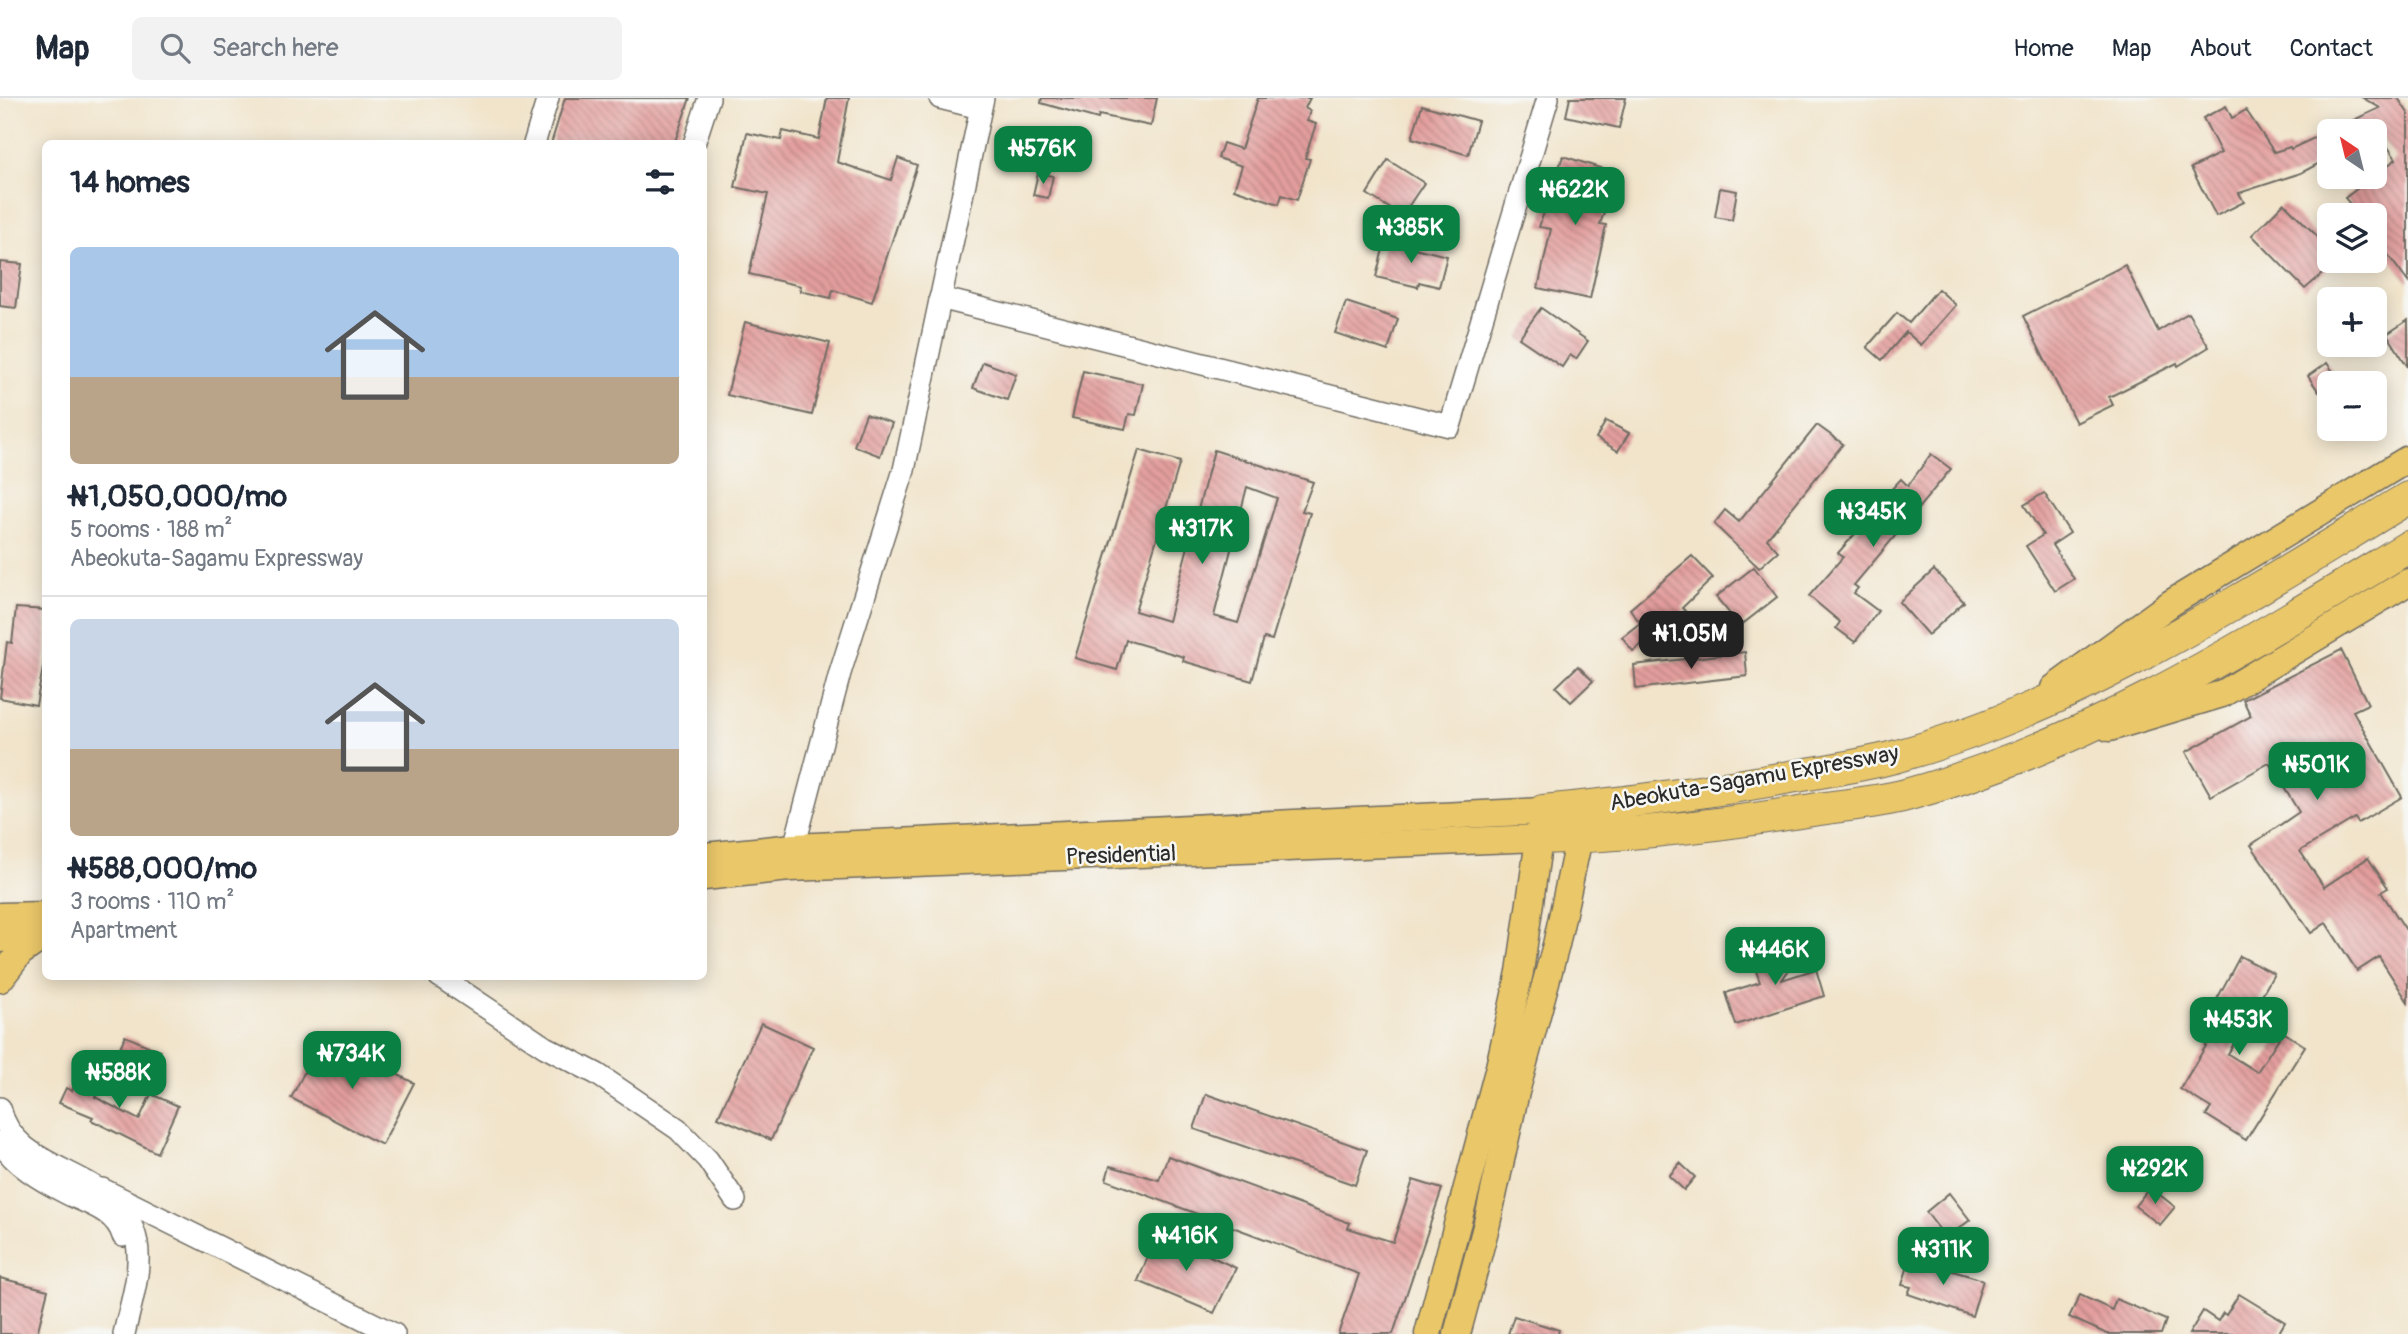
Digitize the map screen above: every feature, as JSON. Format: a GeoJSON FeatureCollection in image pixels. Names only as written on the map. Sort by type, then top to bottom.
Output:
{"type":"FeatureCollection","features":[{"type":"Feature","properties":{"kind":"highway","name":"Abeokuta-Sagamu Expressway"},"geometry":{"type":"LineString","coordinates":[[1541,825],[1585,807],[1687,795],[1893,757],[2018,714],[2115,669],[2192,627],[2408,498]]}},
{"type":"Feature","properties":{"kind":"highway","name":"Abeokuta-Sagamu Expressway"},"geometry":{"type":"LineString","coordinates":[[1541,825],[1579,837],[1732,823],[1905,795],[2033,751],[2132,707],[2215,664],[2408,547]]}},
{"type":"Feature","properties":{"kind":"main road"},"geometry":{"type":"LineString","coordinates":[[2018,714],[2171,603],[2408,459]]}},
{"type":"Feature","properties":{"kind":"main road"},"geometry":{"type":"LineString","coordinates":[[2033,751],[2222,694],[2408,582]]}},
{"type":"Feature","properties":{"kind":"main road"},"geometry":{"type":"LineString","coordinates":[[1457,1334],[1487,1223],[1516,1092],[1556,945],[1585,807]]}},
{"type":"Feature","properties":{"kind":"main road"},"geometry":{"type":"LineString","coordinates":[[707,856],[792,858],[1541,825],[1531,907],[1505,1040],[1428,1334]]}},
{"type":"Feature","properties":{"kind":"main road"},"geometry":{"type":"LineString","coordinates":[[707,876],[792,858]]}},
{"type":"Feature","properties":{"kind":"main road"},"geometry":{"type":"LineString","coordinates":[[0,916],[42,928]]}},
{"type":"Feature","properties":{"kind":"main road"},"geometry":{"type":"LineString","coordinates":[[0,939],[42,930]]}},
{"type":"Feature","properties":{"kind":"main road"},"geometry":{"type":"LineString","coordinates":[[0,979],[20,953],[42,932]]}},
{"type":"Feature","properties":{"kind":"street"},"geometry":{"type":"LineString","coordinates":[[535,140],[548,98]]}},
{"type":"Feature","properties":{"kind":"street"},"geometry":{"type":"LineString","coordinates":[[695,140],[709,98]]}},
{"type":"Feature","properties":{"kind":"street"},"geometry":{"type":"LineString","coordinates":[[792,858],[840,673],[904,470],[981,103],[940,98]]}},
{"type":"Feature","properties":{"kind":"street"},"geometry":{"type":"LineString","coordinates":[[940,298],[1450,426],[1548,98]]}},
{"type":"Feature","properties":{"kind":"street"},"geometry":{"type":"LineString","coordinates":[[445,980],[545,1046],[597,1074],[678,1129],[708,1160],[735,1200]]}},
{"type":"Feature","properties":{"kind":"street"},"geometry":{"type":"LineString","coordinates":[[0,1108],[2,1116],[18,1138],[34,1154],[394,1334]]}},
{"type":"Feature","properties":{"kind":"street"},"geometry":{"type":"LineString","coordinates":[[0,1142],[9,1156],[26,1169],[63,1192],[104,1210],[120,1227],[127,1253],[111,1334]]}},
{"type":"Feature","properties":{"kind":"street"},"geometry":{"type":"LineString","coordinates":[[102,1189],[117,1201],[132,1224],[138,1246],[135,1285],[124,1334]]}},
{"type":"Feature","properties":{"kind":"building"},"geometry":{"type":"Polygon","coordinates":[[[565,98],[690,98],[675,140],[552,140],[565,98]]]}},
{"type":"Feature","properties":{"kind":"building"},"geometry":{"type":"Polygon","coordinates":[[[827,98],[849,98],[837,162],[891,180],[898,158],[917,165],[872,302],[833,290],[831,298],[800,291],[801,286],[749,274],[768,194],[735,187],[747,133],[781,140],[783,131],[819,139],[827,98]]]}},
{"type":"Feature","properties":{"kind":"building"},"geometry":{"type":"Polygon","coordinates":[[[1042,98],[1157,98],[1151,126],[1099,115],[1098,119],[1041,103],[1042,98]]]}},
{"type":"Feature","properties":{"kind":"building"},"geometry":{"type":"Polygon","coordinates":[[[1258,98],[1310,98],[1305,108],[1310,111],[1307,121],[1316,124],[1305,158],[1310,159],[1297,200],[1282,195],[1279,204],[1234,189],[1242,166],[1218,158],[1223,143],[1241,149],[1258,98]]]}},
{"type":"Feature","properties":{"kind":"building"},"geometry":{"type":"Polygon","coordinates":[[[1570,98],[1626,98],[1619,128],[1566,116],[1570,98]]]}},
{"type":"Feature","properties":{"kind":"building"},"geometry":{"type":"Polygon","coordinates":[[[2363,98],[2398,98],[2408,113],[2408,282],[2387,253],[2387,203],[2349,203],[2345,198],[2357,189],[2387,189],[2387,166],[2396,159],[2387,146],[2387,119],[2356,119],[2380,108],[2363,98]]]}},
{"type":"Feature","properties":{"kind":"building"},"geometry":{"type":"Polygon","coordinates":[[[1422,105],[1478,121],[1468,155],[1412,138],[1422,105]]]}},
{"type":"Feature","properties":{"kind":"building"},"geometry":{"type":"Polygon","coordinates":[[[2226,106],[2232,118],[2246,110],[2274,152],[2290,147],[2291,149],[2317,137],[2317,164],[2301,173],[2239,193],[2244,202],[2216,216],[2191,168],[2221,153],[2203,118],[2226,106]]]}},
{"type":"Feature","properties":{"kind":"building"},"geometry":{"type":"Polygon","coordinates":[[[1563,156],[1618,174],[1600,224],[1606,225],[1590,299],[1538,288],[1551,229],[1539,227],[1563,156]]]}},
{"type":"Feature","properties":{"kind":"building"},"geometry":{"type":"Polygon","coordinates":[[[1388,160],[1424,183],[1402,216],[1367,194],[1388,160]]]}},
{"type":"Feature","properties":{"kind":"building"},"geometry":{"type":"Polygon","coordinates":[[[1038,173],[1053,176],[1048,198],[1033,195],[1038,173]]]}},
{"type":"Feature","properties":{"kind":"building"},"geometry":{"type":"Polygon","coordinates":[[[1720,188],[1737,191],[1732,220],[1715,217],[1720,188]]]}},
{"type":"Feature","properties":{"kind":"building"},"geometry":{"type":"Polygon","coordinates":[[[2284,203],[2317,236],[2317,273],[2323,273],[2305,289],[2252,235],[2284,203]]]}},
{"type":"Feature","properties":{"kind":"building"},"geometry":{"type":"Polygon","coordinates":[[[1385,241],[1447,256],[1439,287],[1419,282],[1418,287],[1376,277],[1385,241]]]}},
{"type":"Feature","properties":{"kind":"building"},"geometry":{"type":"Polygon","coordinates":[[[0,262],[22,264],[16,308],[0,306],[0,262]]]}},
{"type":"Feature","properties":{"kind":"building"},"geometry":{"type":"Polygon","coordinates":[[[2125,265],[2158,331],[2188,313],[2209,347],[2178,366],[2177,363],[2109,397],[2113,405],[2076,423],[2023,316],[2125,265]]]}},
{"type":"Feature","properties":{"kind":"building"},"geometry":{"type":"Polygon","coordinates":[[[1938,289],[1956,305],[1921,345],[1906,332],[1882,360],[1867,347],[1897,313],[1909,323],[1938,289]]]}},
{"type":"Feature","properties":{"kind":"building"},"geometry":{"type":"Polygon","coordinates":[[[1346,302],[1398,319],[1388,351],[1335,333],[1346,302]]]}},
{"type":"Feature","properties":{"kind":"building"},"geometry":{"type":"Polygon","coordinates":[[[1541,308],[1588,341],[1576,359],[1570,355],[1562,367],[1519,338],[1541,308]]]}},
{"type":"Feature","properties":{"kind":"building"},"geometry":{"type":"Polygon","coordinates":[[[2408,320],[2408,367],[2387,334],[2408,320]]]}},
{"type":"Feature","properties":{"kind":"building"},"geometry":{"type":"Polygon","coordinates":[[[745,322],[830,343],[812,415],[727,395],[745,322]]]}},
{"type":"Feature","properties":{"kind":"building"},"geometry":{"type":"Polygon","coordinates":[[[983,362],[1016,374],[1007,400],[973,388],[983,362]]]}},
{"type":"Feature","properties":{"kind":"building"},"geometry":{"type":"Polygon","coordinates":[[[2327,363],[2332,371],[2317,371],[2317,389],[2308,376],[2327,363]]]}},
{"type":"Feature","properties":{"kind":"building"},"geometry":{"type":"Polygon","coordinates":[[[1083,371],[1143,384],[1136,415],[1129,414],[1125,429],[1072,418],[1083,371]]]}},
{"type":"Feature","properties":{"kind":"building"},"geometry":{"type":"Polygon","coordinates":[[[866,414],[892,423],[880,456],[854,446],[866,414]]]}},
{"type":"Feature","properties":{"kind":"building"},"geometry":{"type":"Polygon","coordinates":[[[1606,421],[1629,433],[1618,451],[1596,438],[1606,421]]]}},
{"type":"Feature","properties":{"kind":"building"},"geometry":{"type":"Polygon","coordinates":[[[1817,425],[1843,444],[1767,539],[1778,551],[1759,568],[1714,524],[1725,510],[1739,522],[1817,425]]]}},
{"type":"Feature","properties":{"kind":"building"},"geometry":{"type":"Polygon","coordinates":[[[1139,450],[1180,462],[1135,611],[1168,621],[1214,450],[1313,482],[1302,511],[1310,513],[1272,640],[1264,638],[1252,681],[1183,661],[1184,657],[1126,640],[1117,670],[1075,658],[1139,450]],[[1247,487],[1214,616],[1238,623],[1277,498],[1247,487]]]}},
{"type":"Feature","properties":{"kind":"building"},"geometry":{"type":"Polygon","coordinates":[[[1931,454],[1951,469],[1854,585],[1858,588],[1854,593],[1878,611],[1855,642],[1836,628],[1840,622],[1809,596],[1843,557],[1838,553],[1879,507],[1877,505],[1901,479],[1908,486],[1931,454]]]}},
{"type":"Feature","properties":{"kind":"building"},"geometry":{"type":"Polygon","coordinates":[[[2044,493],[2070,533],[2052,545],[2074,579],[2055,591],[2026,546],[2043,535],[2024,505],[2044,493]]]}},
{"type":"Feature","properties":{"kind":"building"},"geometry":{"type":"Polygon","coordinates":[[[1692,556],[1713,578],[1682,608],[1685,611],[1633,651],[1622,637],[1640,623],[1630,609],[1692,556]]]}},
{"type":"Feature","properties":{"kind":"building"},"geometry":{"type":"Polygon","coordinates":[[[1754,567],[1777,597],[1740,626],[1716,597],[1754,567]]]}},
{"type":"Feature","properties":{"kind":"building"},"geometry":{"type":"Polygon","coordinates":[[[1934,570],[1964,602],[1928,635],[1899,602],[1934,570]]]}},
{"type":"Feature","properties":{"kind":"building"},"geometry":{"type":"Polygon","coordinates":[[[16,608],[42,610],[42,673],[36,705],[0,698],[7,642],[12,643],[16,608]]]}},
{"type":"Feature","properties":{"kind":"building"},"geometry":{"type":"Polygon","coordinates":[[[2341,650],[2368,704],[2353,711],[2402,797],[2358,823],[2355,818],[2300,851],[2324,887],[2368,858],[2388,888],[2381,892],[2408,933],[2408,1002],[2379,957],[2357,971],[2326,923],[2311,933],[2251,845],[2299,812],[2269,763],[2211,796],[2186,752],[2251,716],[2243,700],[2341,650]]]}},
{"type":"Feature","properties":{"kind":"building"},"geometry":{"type":"Polygon","coordinates":[[[1745,652],[1747,676],[1636,689],[1634,665],[1745,652]]]}},
{"type":"Feature","properties":{"kind":"building"},"geometry":{"type":"Polygon","coordinates":[[[1578,666],[1593,681],[1571,702],[1556,687],[1578,666]]]}},
{"type":"Feature","properties":{"kind":"building"},"geometry":{"type":"Polygon","coordinates":[[[1783,935],[1803,949],[1782,980],[1816,969],[1824,996],[1736,1025],[1726,993],[1760,982],[1756,971],[1775,965],[1766,959],[1783,935]]]}},
{"type":"Feature","properties":{"kind":"building"},"geometry":{"type":"Polygon","coordinates":[[[2240,956],[2274,974],[2228,1054],[2257,1072],[2283,1032],[2305,1046],[2246,1140],[2206,1115],[2211,1108],[2180,1089],[2221,1021],[2209,1014],[2240,956]]]}},
{"type":"Feature","properties":{"kind":"building"},"geometry":{"type":"Polygon","coordinates":[[[761,1023],[813,1047],[771,1140],[718,1117],[761,1023]]]}},
{"type":"Feature","properties":{"kind":"building"},"geometry":{"type":"Polygon","coordinates":[[[125,1036],[160,1051],[146,1085],[110,1070],[125,1036]]]}},
{"type":"Feature","properties":{"kind":"building"},"geometry":{"type":"Polygon","coordinates":[[[323,1036],[414,1083],[382,1145],[291,1098],[323,1036]]]}},
{"type":"Feature","properties":{"kind":"building"},"geometry":{"type":"Polygon","coordinates":[[[86,1059],[108,1068],[95,1097],[139,1120],[151,1094],[178,1106],[157,1153],[91,1120],[93,1117],[59,1103],[66,1088],[72,1091],[86,1059]]]}},
{"type":"Feature","properties":{"kind":"building"},"geometry":{"type":"Polygon","coordinates":[[[1206,1094],[1367,1150],[1355,1185],[1194,1129],[1206,1094]]]}},
{"type":"Feature","properties":{"kind":"building"},"geometry":{"type":"Polygon","coordinates":[[[1168,1156],[1350,1223],[1348,1228],[1393,1242],[1413,1180],[1442,1189],[1393,1334],[1338,1334],[1359,1274],[1106,1180],[1110,1166],[1159,1180],[1168,1156]]]}},
{"type":"Feature","properties":{"kind":"building"},"geometry":{"type":"Polygon","coordinates":[[[1680,1163],[1695,1177],[1684,1190],[1669,1176],[1680,1163]]]}},
{"type":"Feature","properties":{"kind":"building"},"geometry":{"type":"Polygon","coordinates":[[[2150,1187],[2175,1207],[2160,1225],[2135,1206],[2150,1187]]]}},
{"type":"Feature","properties":{"kind":"building"},"geometry":{"type":"Polygon","coordinates":[[[1949,1193],[1970,1220],[1946,1238],[1926,1212],[1949,1193]]]}},
{"type":"Feature","properties":{"kind":"building"},"geometry":{"type":"Polygon","coordinates":[[[1158,1232],[1236,1268],[1214,1313],[1138,1281],[1158,1232]]]}},
{"type":"Feature","properties":{"kind":"building"},"geometry":{"type":"Polygon","coordinates":[[[1916,1260],[1983,1280],[1972,1316],[1908,1294],[1911,1287],[1902,1285],[1908,1266],[1914,1268],[1916,1260]]]}},
{"type":"Feature","properties":{"kind":"building"},"geometry":{"type":"Polygon","coordinates":[[[0,1278],[48,1290],[37,1334],[0,1334],[0,1278]]]}},
{"type":"Feature","properties":{"kind":"building"},"geometry":{"type":"Polygon","coordinates":[[[2239,1294],[2285,1322],[2278,1334],[2189,1334],[2203,1311],[2218,1321],[2223,1313],[2226,1315],[2239,1294]]]}},
{"type":"Feature","properties":{"kind":"building"},"geometry":{"type":"Polygon","coordinates":[[[2080,1295],[2112,1310],[2116,1299],[2166,1320],[2161,1334],[2107,1334],[2069,1317],[2080,1295]]]}},
{"type":"Feature","properties":{"kind":"building"},"geometry":{"type":"Polygon","coordinates":[[[1514,1316],[1559,1330],[1558,1334],[1508,1334],[1514,1316]]]}}]}
